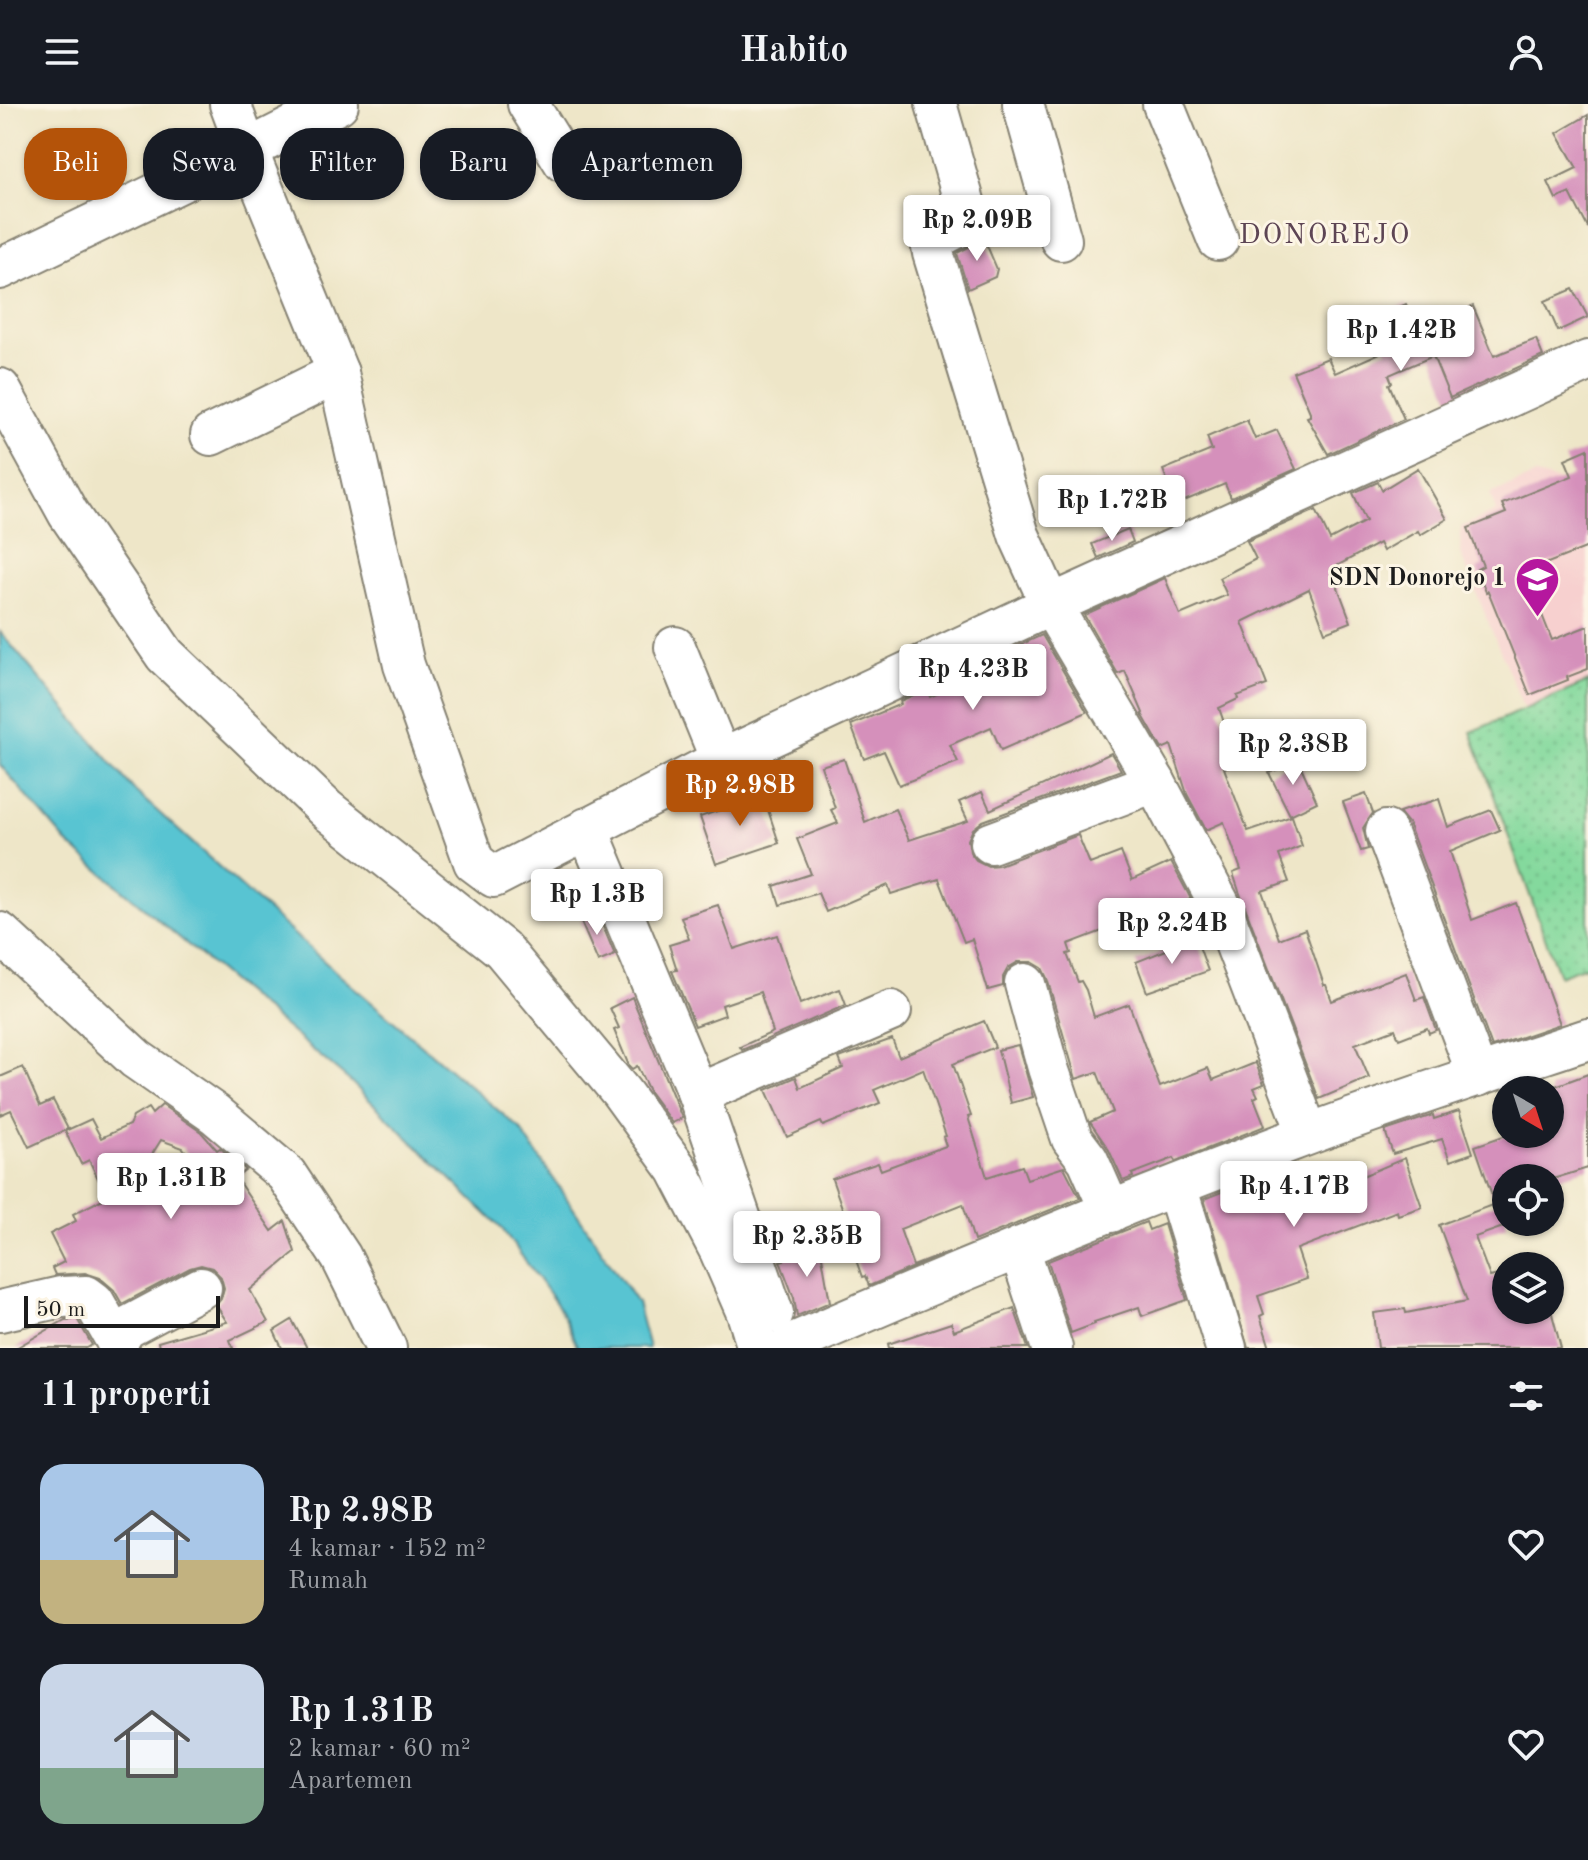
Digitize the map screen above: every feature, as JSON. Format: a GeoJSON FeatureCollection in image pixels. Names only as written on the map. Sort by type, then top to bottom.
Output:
{"type":"FeatureCollection","features":[{"type":"Feature","properties":{"kind":"street"},"geometry":{"type":"LineString","coordinates":[[230,104],[239,128]]}},
{"type":"Feature","properties":{"kind":"street"},"geometry":{"type":"LineString","coordinates":[[264,141],[338,104]]}},
{"type":"Feature","properties":{"kind":"street"},"geometry":{"type":"LineString","coordinates":[[528,104],[552,143]]}},
{"type":"Feature","properties":{"kind":"street"},"geometry":{"type":"LineString","coordinates":[[936,104],[968,215],[958,227],[931,242],[933,253],[1019,535],[1051,605],[1155,782],[1222,909],[1308,1134]]}},
{"type":"Feature","properties":{"kind":"street"},"geometry":{"type":"LineString","coordinates":[[1023,104],[1061,240]]}},
{"type":"Feature","properties":{"kind":"street"},"geometry":{"type":"LineString","coordinates":[[1163,104],[1218,240]]}},
{"type":"Feature","properties":{"kind":"street"},"geometry":{"type":"LineString","coordinates":[[264,192],[338,373],[404,665],[474,862],[494,877],[721,760],[1051,605],[1588,361]]}},
{"type":"Feature","properties":{"kind":"street"},"geometry":{"type":"LineString","coordinates":[[0,269],[143,200]]}},
{"type":"Feature","properties":{"kind":"street"},"geometry":{"type":"LineString","coordinates":[[211,435],[338,373]]}},
{"type":"Feature","properties":{"kind":"street"},"geometry":{"type":"LineString","coordinates":[[0,389],[68,513],[165,655],[326,809],[502,949],[621,1092],[677,1169],[720,1251],[747,1313],[798,1344]]}},
{"type":"Feature","properties":{"kind":"street"},"geometry":{"type":"LineString","coordinates":[[675,647],[721,760]]}},
{"type":"Feature","properties":{"kind":"street"},"geometry":{"type":"LineString","coordinates":[[991,843],[1155,782]]}},
{"type":"Feature","properties":{"kind":"street"},"geometry":{"type":"LineString","coordinates":[[587,828],[698,1094],[775,1320],[798,1344]]}},
{"type":"Feature","properties":{"kind":"street"},"geometry":{"type":"LineString","coordinates":[[1386,831],[1478,1076]]}},
{"type":"Feature","properties":{"kind":"street"},"geometry":{"type":"LineString","coordinates":[[0,933],[136,1059],[215,1114],[286,1174],[341,1257],[386,1348]]}},
{"type":"Feature","properties":{"kind":"street"},"geometry":{"type":"LineString","coordinates":[[1025,984],[1072,1139],[1088,1160],[1111,1212]]}},
{"type":"Feature","properties":{"kind":"street"},"geometry":{"type":"LineString","coordinates":[[698,1094],[891,1011]]}},
{"type":"Feature","properties":{"kind":"street"},"geometry":{"type":"LineString","coordinates":[[798,1344],[1019,1248],[1308,1134],[1588,1039]]}},
{"type":"Feature","properties":{"kind":"street"},"geometry":{"type":"LineString","coordinates":[[1176,1186],[1226,1348]]}},
{"type":"Feature","properties":{"kind":"street"},"geometry":{"type":"LineString","coordinates":[[1019,1248],[1052,1348]]}},
{"type":"Feature","properties":{"kind":"street"},"geometry":{"type":"LineString","coordinates":[[117,1345],[126,1328],[201,1288]]}},
{"type":"Feature","properties":{"kind":"street"},"geometry":{"type":"LineString","coordinates":[[0,1311],[61,1297],[86,1296],[94,1302],[117,1345]]}},
{"type":"Feature","properties":{"kind":"shaded area","name":"SDN Donorejo 1"},"geometry":{"type":"Polygon","coordinates":[[[1588,471],[1588,682],[1524,709],[1460,553],[1461,527],[1496,511],[1490,494],[1536,475],[1563,482],[1588,471]]]}},
{"type":"Feature","properties":{"kind":"green space"},"geometry":{"type":"Polygon","coordinates":[[[1588,682],[1588,965],[1559,976],[1471,732],[1588,682]]]}},
{"type":"Feature","properties":{"kind":"water"},"geometry":{"type":"Polygon","coordinates":[[[0,632],[135,791],[337,973],[520,1129],[637,1303],[649,1348],[578,1348],[560,1309],[503,1230],[351,1082],[68,844],[0,765],[0,632]]]}},
{"type":"Feature","properties":{"kind":"building"},"geometry":{"type":"Polygon","coordinates":[[[1588,115],[1588,228],[1570,193],[1556,199],[1548,182],[1577,168],[1557,133],[1588,115]]]}},
{"type":"Feature","properties":{"kind":"building"},"geometry":{"type":"Polygon","coordinates":[[[982,234],[997,269],[995,277],[968,289],[957,253],[969,247],[982,234]]]}},
{"type":"Feature","properties":{"kind":"building"},"geometry":{"type":"Polygon","coordinates":[[[1573,289],[1588,317],[1558,331],[1545,301],[1573,289]]]}},
{"type":"Feature","properties":{"kind":"building"},"geometry":{"type":"Polygon","coordinates":[[[1406,304],[1417,330],[1473,306],[1494,356],[1536,339],[1543,356],[1450,398],[1433,356],[1389,375],[1392,383],[1389,384],[1404,419],[1328,454],[1307,417],[1310,412],[1293,372],[1328,358],[1335,373],[1387,350],[1374,318],[1406,304]]]}},
{"type":"Feature","properties":{"kind":"building"},"geometry":{"type":"Polygon","coordinates":[[[1247,420],[1255,439],[1277,430],[1296,469],[1231,498],[1225,484],[1177,504],[1163,470],[1212,450],[1207,437],[1247,420]]]}},
{"type":"Feature","properties":{"kind":"building","name":"SDN Donorejo 1"},"geometry":{"type":"Polygon","coordinates":[[[1588,449],[1588,547],[1525,572],[1552,640],[1588,626],[1588,669],[1530,695],[1477,569],[1483,566],[1468,528],[1506,513],[1502,504],[1572,476],[1565,459],[1588,449]]]}},
{"type":"Feature","properties":{"kind":"building"},"geometry":{"type":"Polygon","coordinates":[[[1418,468],[1447,519],[1383,551],[1379,543],[1331,569],[1351,622],[1325,632],[1309,589],[1242,622],[1267,685],[1237,696],[1238,699],[1219,708],[1238,763],[1224,768],[1248,831],[1292,816],[1302,846],[1279,855],[1289,882],[1262,891],[1279,939],[1305,929],[1332,1001],[1406,973],[1416,1000],[1424,997],[1436,1030],[1429,1033],[1427,1028],[1399,1039],[1395,1029],[1355,1044],[1369,1078],[1319,1099],[1239,891],[1233,873],[1241,870],[1224,822],[1206,830],[1187,794],[1171,745],[1162,749],[1142,714],[1125,671],[1118,674],[1084,615],[1165,578],[1180,615],[1227,595],[1219,578],[1256,559],[1247,541],[1316,510],[1330,540],[1366,521],[1353,493],[1378,482],[1382,490],[1418,468]]]}},
{"type":"Feature","properties":{"kind":"building"},"geometry":{"type":"Polygon","coordinates":[[[1128,529],[1133,542],[1098,558],[1092,544],[1128,529]]]}},
{"type":"Feature","properties":{"kind":"building"},"geometry":{"type":"Polygon","coordinates":[[[1042,635],[1087,712],[1001,750],[991,727],[950,745],[958,762],[899,785],[884,751],[864,759],[851,725],[901,704],[900,701],[927,689],[930,697],[970,679],[966,670],[1042,635]]]}},
{"type":"Feature","properties":{"kind":"building"},"geometry":{"type":"Polygon","coordinates":[[[1111,753],[1121,770],[983,821],[973,829],[968,840],[970,852],[976,860],[988,866],[999,865],[1078,835],[1090,864],[1121,852],[1132,880],[1171,862],[1191,899],[1138,922],[1136,918],[1068,944],[1071,953],[1067,954],[1078,982],[1081,981],[1086,990],[1094,1017],[1129,1004],[1160,1087],[1208,1068],[1213,1080],[1255,1061],[1264,1084],[1254,1088],[1258,1096],[1254,1098],[1265,1126],[1176,1161],[1174,1158],[1132,1174],[1133,1177],[1123,1181],[1109,1150],[1090,1122],[1113,1112],[1097,1072],[1076,1079],[1042,968],[1032,962],[1018,962],[1008,968],[1003,977],[1003,986],[988,990],[972,939],[964,942],[939,879],[891,894],[888,885],[826,912],[818,893],[780,905],[774,886],[811,874],[797,839],[838,823],[831,810],[835,808],[821,766],[844,759],[865,822],[895,809],[909,840],[968,821],[959,802],[982,792],[990,810],[1111,753]]]}},
{"type":"Feature","properties":{"kind":"building"},"geometry":{"type":"Polygon","coordinates":[[[1298,760],[1317,802],[1290,815],[1269,773],[1298,760]]]}},
{"type":"Feature","properties":{"kind":"building"},"geometry":{"type":"Polygon","coordinates":[[[761,789],[779,843],[716,864],[700,817],[740,803],[738,797],[761,789]]]}},
{"type":"Feature","properties":{"kind":"building"},"geometry":{"type":"Polygon","coordinates":[[[1366,794],[1373,813],[1363,828],[1368,849],[1361,851],[1343,802],[1366,794]]]}},
{"type":"Feature","properties":{"kind":"building"},"geometry":{"type":"Polygon","coordinates":[[[1439,799],[1448,827],[1491,810],[1500,830],[1450,851],[1472,920],[1516,903],[1560,1024],[1492,1047],[1408,823],[1399,812],[1439,799]]]}},
{"type":"Feature","properties":{"kind":"building"},"geometry":{"type":"Polygon","coordinates":[[[718,905],[734,949],[777,935],[800,1004],[840,989],[846,1005],[742,1050],[740,1047],[773,1032],[760,992],[722,1005],[725,1015],[695,1026],[672,971],[677,970],[669,945],[689,939],[681,917],[718,905]]]}},
{"type":"Feature","properties":{"kind":"building"},"geometry":{"type":"Polygon","coordinates":[[[597,912],[615,955],[598,962],[580,920],[597,912]]]}},
{"type":"Feature","properties":{"kind":"building"},"geometry":{"type":"Polygon","coordinates":[[[1196,938],[1208,971],[1147,992],[1136,962],[1196,938]]]}},
{"type":"Feature","properties":{"kind":"building"},"geometry":{"type":"Polygon","coordinates":[[[632,997],[682,1118],[672,1123],[650,1093],[637,1066],[632,1069],[629,1066],[614,1030],[619,1028],[610,1008],[632,997]]]}},
{"type":"Feature","properties":{"kind":"building"},"geometry":{"type":"Polygon","coordinates":[[[984,1021],[995,1047],[953,1064],[987,1177],[1022,1166],[1027,1179],[1064,1167],[1080,1198],[974,1241],[963,1204],[900,1229],[913,1266],[949,1252],[869,1286],[865,1276],[862,1277],[842,1220],[846,1219],[832,1179],[878,1163],[881,1170],[946,1146],[943,1137],[946,1136],[923,1069],[874,1090],[880,1103],[823,1126],[821,1122],[787,1137],[766,1090],[796,1077],[800,1088],[843,1068],[839,1058],[892,1039],[899,1057],[984,1021]]]}},
{"type":"Feature","properties":{"kind":"building"},"geometry":{"type":"Polygon","coordinates":[[[1018,1045],[1033,1097],[1011,1103],[998,1050],[1018,1045]]]}},
{"type":"Feature","properties":{"kind":"building"},"geometry":{"type":"Polygon","coordinates":[[[23,1067],[40,1106],[53,1100],[68,1129],[29,1147],[11,1110],[0,1115],[0,1077],[23,1067]]]}},
{"type":"Feature","properties":{"kind":"building"},"geometry":{"type":"Polygon","coordinates":[[[1588,1074],[1588,1168],[1564,1176],[1564,1164],[1492,1164],[1492,1195],[1475,1146],[1492,1140],[1492,1148],[1564,1148],[1564,1083],[1588,1074]]]}},
{"type":"Feature","properties":{"kind":"building"},"geometry":{"type":"Polygon","coordinates":[[[162,1105],[201,1132],[217,1150],[220,1148],[246,1170],[236,1178],[272,1231],[285,1221],[295,1252],[250,1290],[268,1322],[230,1340],[233,1348],[159,1348],[158,1342],[227,1322],[216,1305],[224,1288],[221,1277],[212,1268],[201,1265],[190,1268],[122,1304],[114,1290],[100,1278],[85,1273],[55,1275],[52,1268],[64,1262],[50,1234],[76,1221],[73,1214],[107,1197],[89,1160],[81,1164],[65,1131],[91,1119],[101,1138],[129,1125],[133,1117],[148,1108],[152,1114],[162,1105]],[[161,1140],[144,1167],[160,1197],[203,1175],[183,1148],[161,1140]]]}},
{"type":"Feature","properties":{"kind":"building"},"geometry":{"type":"Polygon","coordinates":[[[1459,1111],[1473,1153],[1450,1161],[1442,1139],[1393,1154],[1385,1131],[1433,1115],[1434,1119],[1459,1111]]]}},
{"type":"Feature","properties":{"kind":"building"},"geometry":{"type":"Polygon","coordinates":[[[1405,1158],[1422,1207],[1398,1215],[1397,1211],[1297,1249],[1307,1279],[1258,1296],[1264,1314],[1260,1316],[1270,1348],[1248,1348],[1204,1199],[1224,1191],[1226,1198],[1310,1166],[1320,1194],[1405,1158]]]}},
{"type":"Feature","properties":{"kind":"building"},"geometry":{"type":"Polygon","coordinates":[[[1492,1205],[1492,1231],[1475,1237],[1492,1276],[1492,1324],[1555,1324],[1561,1348],[1378,1348],[1374,1313],[1405,1309],[1406,1313],[1467,1301],[1439,1225],[1492,1205]]]}},
{"type":"Feature","properties":{"kind":"building"},"geometry":{"type":"Polygon","coordinates":[[[1146,1222],[1149,1230],[1164,1224],[1187,1300],[1142,1316],[1139,1307],[1071,1333],[1048,1261],[1146,1222]]]}},
{"type":"Feature","properties":{"kind":"building"},"geometry":{"type":"Polygon","coordinates":[[[820,1245],[830,1302],[797,1316],[794,1298],[780,1261],[784,1260],[783,1257],[820,1245]]]}},
{"type":"Feature","properties":{"kind":"building"},"geometry":{"type":"Polygon","coordinates":[[[1014,1308],[1028,1348],[889,1348],[888,1344],[951,1323],[954,1331],[1014,1308]]]}},
{"type":"Feature","properties":{"kind":"building"},"geometry":{"type":"Polygon","coordinates":[[[77,1319],[92,1345],[87,1348],[16,1348],[65,1320],[77,1319]]]}},
{"type":"Feature","properties":{"kind":"building"},"geometry":{"type":"Polygon","coordinates":[[[292,1320],[307,1348],[282,1348],[274,1331],[292,1320]]]}},
{"type":"Feature","properties":{"kind":"place","name":"SDN Donorejo 1"},"geometry":{"type":"Point","coordinates":[1537,618]}},
{"type":"Feature","properties":{"kind":"district","name":"DONOREJO"},"geometry":{"type":"Point","coordinates":[1325,236]}}]}
